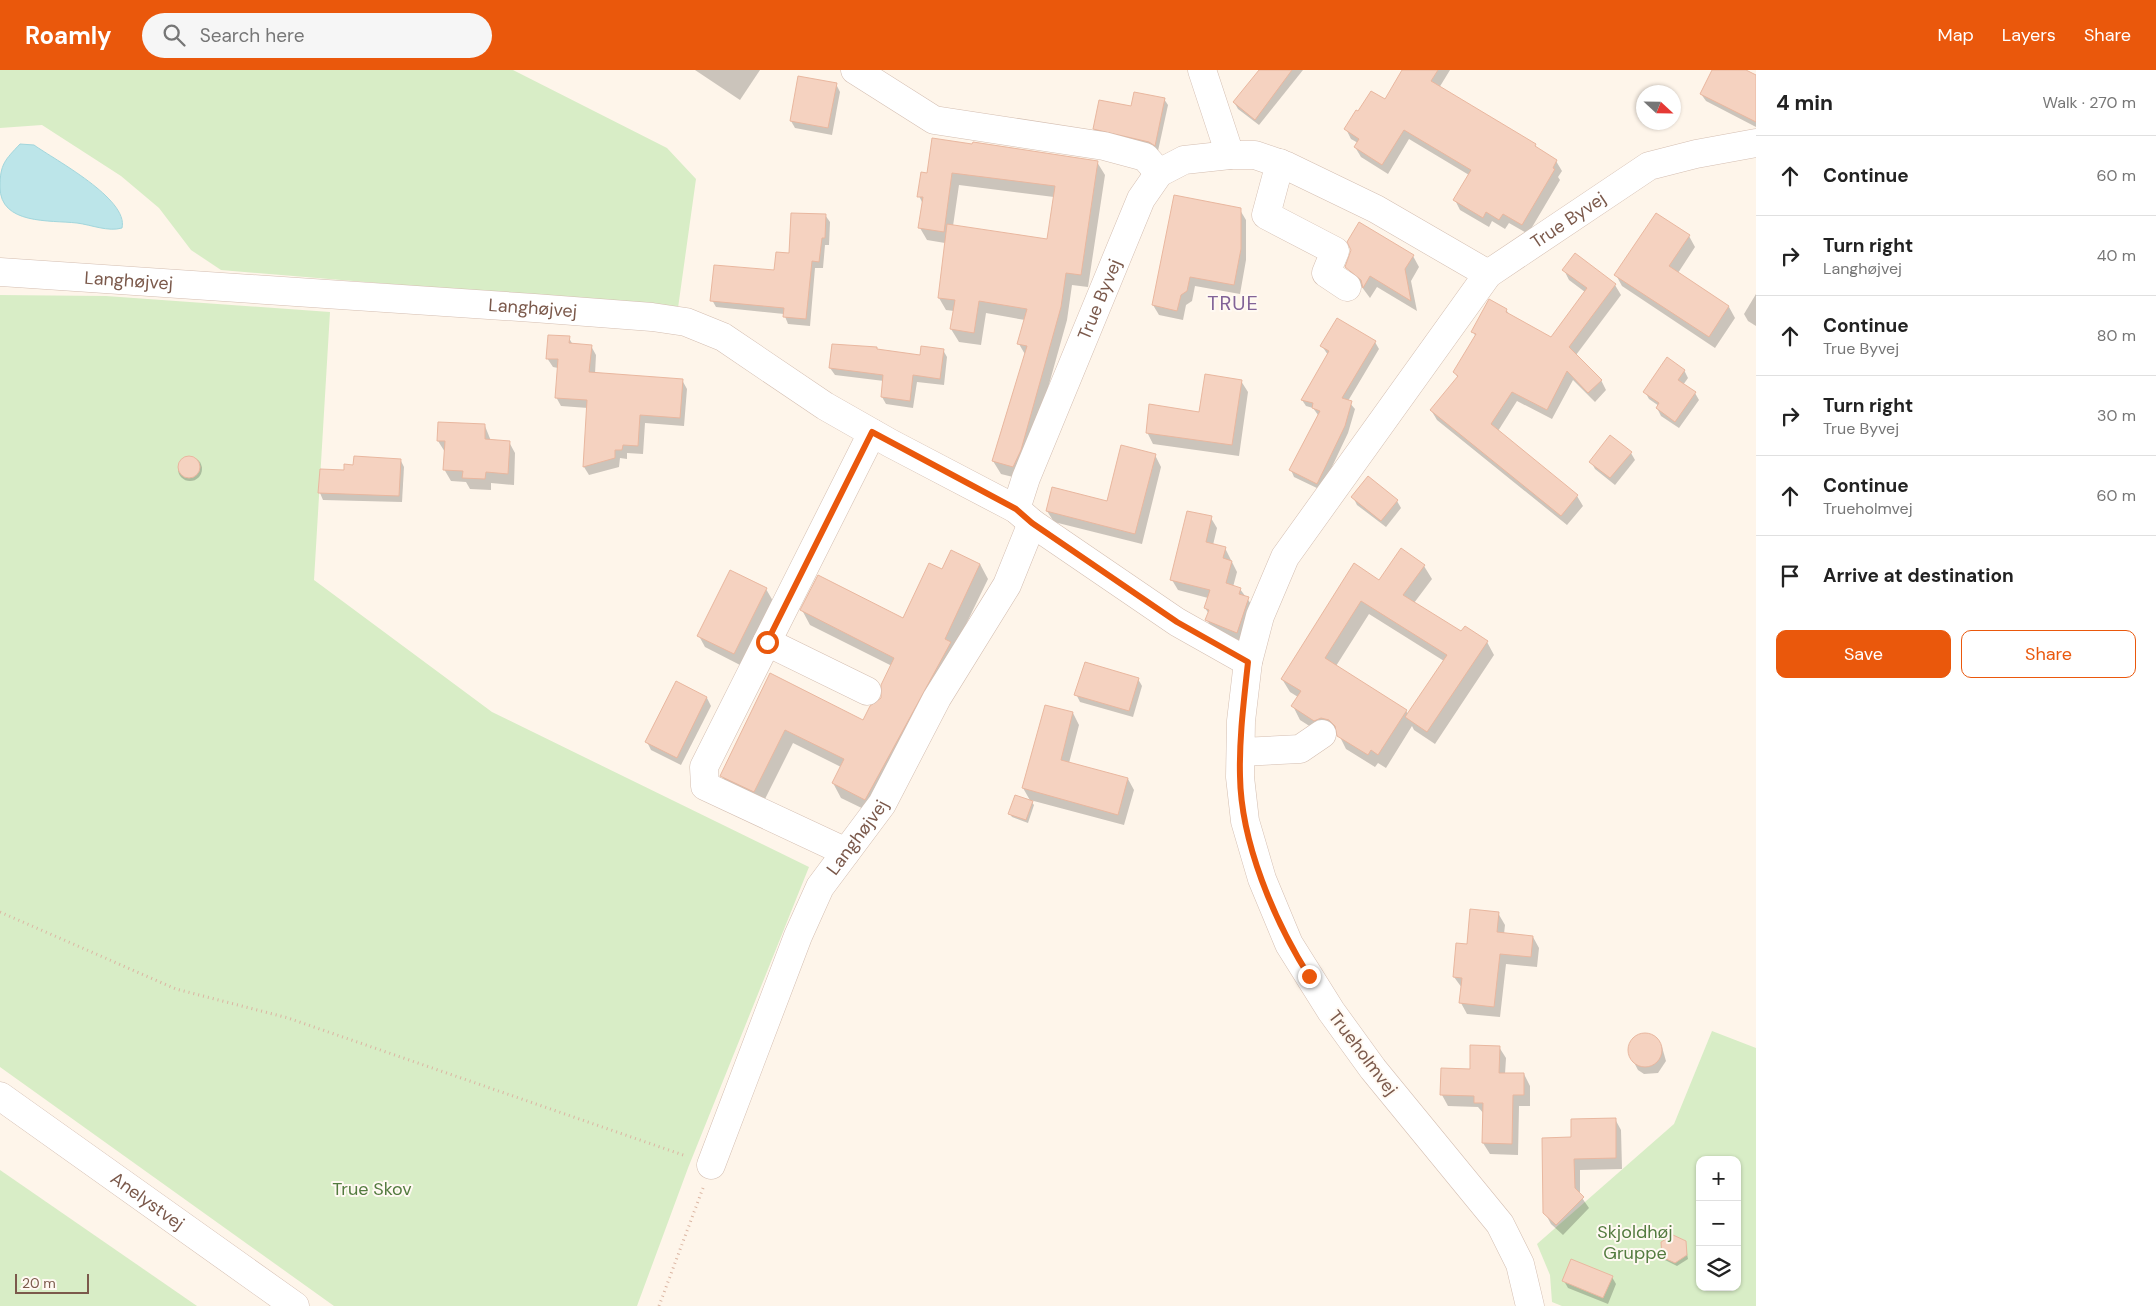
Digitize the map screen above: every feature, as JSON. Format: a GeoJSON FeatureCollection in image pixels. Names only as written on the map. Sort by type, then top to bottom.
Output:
{"type":"FeatureCollection","features":[{"type":"Feature","properties":{"kind":"street"},"geometry":{"type":"LineString","coordinates":[[855,70],[934,120],[1104,146],[1145,157],[1159,173],[1184,160],[1230,154],[1256,155],[1280,163],[1376,209],[1488,274]]}},
{"type":"Feature","properties":{"kind":"street"},"geometry":{"type":"LineString","coordinates":[[1202,70],[1230,154]]}},
{"type":"Feature","properties":{"kind":"street","name":"True Byvej"},"geometry":{"type":"LineString","coordinates":[[1240,765],[1241,721],[1248,662],[1260,616],[1285,557],[1488,274],[1649,166],[1696,154],[1756,144]]}},
{"type":"Feature","properties":{"kind":"street"},"geometry":{"type":"LineString","coordinates":[[1280,163],[1266,215],[1335,251],[1326,274],[1347,287]]}},
{"type":"Feature","properties":{"kind":"street","name":"True Byvej"},"geometry":{"type":"LineString","coordinates":[[1024,516],[1026,478],[1137,208],[1159,173]]}},
{"type":"Feature","properties":{"kind":"street","name":"Langhøjvej"},"geometry":{"type":"LineString","coordinates":[[0,272],[519,307],[652,317],[686,322],[723,337],[817,401],[1024,516],[1007,585],[937,698],[882,804],[820,887],[798,936],[711,1165]]}},
{"type":"Feature","properties":{"kind":"street"},"geometry":{"type":"LineString","coordinates":[[846,852],[705,786],[704,766],[872,432]]}},
{"type":"Feature","properties":{"kind":"street"},"geometry":{"type":"LineString","coordinates":[[1024,516],[1177,622],[1248,662]]}},
{"type":"Feature","properties":{"kind":"street"},"geometry":{"type":"LineString","coordinates":[[767,642],[867,691]]}},
{"type":"Feature","properties":{"kind":"street"},"geometry":{"type":"LineString","coordinates":[[1240,765],[1300,749],[1322,734]]}},
{"type":"Feature","properties":{"kind":"street","name":"Trueholmvej"},"geometry":{"type":"LineString","coordinates":[[1240,765],[1245,821],[1262,879],[1290,944],[1331,1011],[1373,1069],[1500,1224],[1520,1264],[1530,1306]]}},
{"type":"Feature","properties":{"kind":"street","name":"Anelystvej"},"geometry":{"type":"LineString","coordinates":[[0,1096],[295,1306]]}},
{"type":"Feature","properties":{"kind":"path"},"geometry":{"type":"LineString","coordinates":[[0,912],[176,989],[288,1018],[711,1165],[658,1306]]}},
{"type":"Feature","properties":{"kind":"green space"},"geometry":{"type":"Polygon","coordinates":[[[0,70],[513,70],[667,148],[696,179],[678,308],[221,270],[191,250],[159,208],[121,176],[42,125],[0,128],[0,70]]]}},
{"type":"Feature","properties":{"kind":"green space","name":"True Skov"},"geometry":{"type":"Polygon","coordinates":[[[0,295],[106,296],[330,312],[314,580],[492,712],[809,867],[688,1168],[637,1306],[334,1306],[0,1067],[0,295]]]}},
{"type":"Feature","properties":{"kind":"green space","name":"Skjoldhøj Gruppe"},"geometry":{"type":"Polygon","coordinates":[[[1712,1031],[1756,1048],[1756,1306],[1562,1306],[1552,1302],[1550,1275],[1537,1244],[1674,1124],[1712,1031]]]}},
{"type":"Feature","properties":{"kind":"green space"},"geometry":{"type":"Polygon","coordinates":[[[0,1170],[197,1306],[0,1306],[0,1170]]]}},
{"type":"Feature","properties":{"kind":"water"},"geometry":{"type":"Polygon","coordinates":[[[20,144],[34,145],[73,170],[103,193],[114,205],[121,217],[122,228],[106,229],[77,223],[28,218],[8,208],[2,199],[0,187],[1,173],[4,163],[20,144]]]}},
{"type":"Feature","properties":{"kind":"building"},"geometry":{"type":"Polygon","coordinates":[[[1259,70],[1292,70],[1255,120],[1233,102],[1259,70]]]}},
{"type":"Feature","properties":{"kind":"building"},"geometry":{"type":"Polygon","coordinates":[[[1402,70],[1438,70],[1431,81],[1536,144],[1535,146],[1557,160],[1553,168],[1555,169],[1522,225],[1503,214],[1499,220],[1486,212],[1483,218],[1453,200],[1471,170],[1404,130],[1382,165],[1354,147],[1359,139],[1344,129],[1371,91],[1385,99],[1402,70]]]}},
{"type":"Feature","properties":{"kind":"building"},"geometry":{"type":"Polygon","coordinates":[[[1712,70],[1746,70],[1756,75],[1756,122],[1700,94],[1712,70]]]}},
{"type":"Feature","properties":{"kind":"building"},"geometry":{"type":"Polygon","coordinates":[[[798,76],[837,83],[828,128],[790,121],[798,76]]]}},
{"type":"Feature","properties":{"kind":"building"},"geometry":{"type":"Polygon","coordinates":[[[1134,92],[1165,98],[1155,146],[1149,142],[1093,129],[1099,100],[1131,106],[1134,92]]]}},
{"type":"Feature","properties":{"kind":"building"},"geometry":{"type":"Polygon","coordinates":[[[932,138],[972,144],[973,142],[1098,161],[1081,275],[1066,273],[1061,307],[1021,450],[1013,467],[992,461],[1027,346],[1017,344],[1027,309],[979,301],[974,333],[950,329],[955,300],[938,298],[947,224],[1047,239],[1055,186],[952,173],[944,232],[918,228],[923,197],[917,197],[921,172],[927,173],[932,138]]]}},
{"type":"Feature","properties":{"kind":"building"},"geometry":{"type":"Polygon","coordinates":[[[1174,195],[1241,208],[1241,249],[1234,285],[1190,277],[1187,291],[1181,295],[1177,311],[1152,305],[1174,195]]]}},
{"type":"Feature","properties":{"kind":"building"},"geometry":{"type":"Polygon","coordinates":[[[791,213],[826,214],[825,238],[822,238],[819,262],[812,261],[806,319],[783,317],[784,308],[710,301],[714,265],[774,270],[776,252],[789,253],[791,213]]]}},
{"type":"Feature","properties":{"kind":"building"},"geometry":{"type":"Polygon","coordinates":[[[1656,213],[1690,235],[1669,266],[1729,306],[1709,337],[1614,275],[1656,213]]]}},
{"type":"Feature","properties":{"kind":"building"},"geometry":{"type":"Polygon","coordinates":[[[1359,222],[1414,255],[1405,269],[1411,301],[1370,276],[1363,288],[1361,280],[1345,267],[1351,250],[1347,242],[1359,222]]]}},
{"type":"Feature","properties":{"kind":"building"},"geometry":{"type":"Polygon","coordinates":[[[1575,253],[1616,284],[1569,347],[1602,380],[1588,393],[1567,371],[1547,410],[1512,392],[1491,424],[1578,495],[1561,516],[1430,410],[1458,376],[1453,372],[1476,334],[1471,332],[1489,299],[1507,309],[1506,312],[1551,337],[1587,288],[1562,270],[1575,253]]]}},
{"type":"Feature","properties":{"kind":"building"},"geometry":{"type":"Polygon","coordinates":[[[1337,318],[1376,341],[1342,398],[1352,401],[1345,426],[1317,484],[1289,470],[1320,411],[1312,408],[1313,403],[1301,400],[1329,351],[1320,346],[1337,318]]]}},
{"type":"Feature","properties":{"kind":"building"},"geometry":{"type":"Polygon","coordinates":[[[548,335],[570,336],[569,343],[592,345],[589,372],[683,379],[680,418],[640,415],[638,446],[623,445],[622,450],[615,450],[615,458],[583,467],[587,400],[555,398],[558,359],[546,359],[548,335]]]}},
{"type":"Feature","properties":{"kind":"building"},"geometry":{"type":"Polygon","coordinates":[[[832,344],[877,347],[877,349],[920,355],[921,346],[944,349],[940,379],[913,375],[910,401],[881,397],[883,375],[829,368],[832,344]]]}},
{"type":"Feature","properties":{"kind":"building"},"geometry":{"type":"Polygon","coordinates":[[[1667,357],[1685,370],[1678,380],[1696,392],[1675,422],[1656,408],[1659,403],[1643,392],[1667,357]]]}},
{"type":"Feature","properties":{"kind":"building"},"geometry":{"type":"Polygon","coordinates":[[[1205,374],[1242,380],[1232,445],[1146,433],[1149,404],[1199,412],[1205,374]]]}},
{"type":"Feature","properties":{"kind":"building"},"geometry":{"type":"Polygon","coordinates":[[[438,422],[485,424],[485,439],[510,441],[508,474],[486,472],[485,479],[462,478],[463,471],[443,470],[445,441],[437,441],[438,422]]]}},
{"type":"Feature","properties":{"kind":"building"},"geometry":{"type":"Polygon","coordinates":[[[1610,435],[1632,452],[1610,478],[1589,462],[1610,435]]]}},
{"type":"Feature","properties":{"kind":"building"},"geometry":{"type":"Polygon","coordinates":[[[1121,445],[1156,454],[1135,534],[1046,511],[1052,487],[1107,501],[1121,445]]]}},
{"type":"Feature","properties":{"kind":"building"},"geometry":{"type":"Polygon","coordinates":[[[189,456],[197,459],[200,467],[197,475],[189,478],[181,475],[178,467],[181,459],[189,456]]]}},
{"type":"Feature","properties":{"kind":"building"},"geometry":{"type":"Polygon","coordinates":[[[354,456],[401,459],[399,496],[318,493],[320,469],[344,470],[344,464],[353,465],[354,456]]]}},
{"type":"Feature","properties":{"kind":"building"},"geometry":{"type":"Polygon","coordinates":[[[1368,476],[1398,500],[1381,521],[1351,497],[1368,476]]]}},
{"type":"Feature","properties":{"kind":"building"},"geometry":{"type":"Polygon","coordinates":[[[1187,511],[1212,516],[1206,542],[1226,547],[1223,558],[1232,561],[1226,583],[1241,588],[1239,594],[1249,597],[1237,633],[1205,620],[1209,610],[1204,608],[1210,590],[1170,580],[1187,511]]]}},
{"type":"Feature","properties":{"kind":"building"},"geometry":{"type":"Polygon","coordinates":[[[1401,548],[1425,565],[1403,595],[1461,631],[1465,626],[1488,641],[1427,732],[1405,717],[1447,655],[1361,601],[1325,658],[1407,710],[1378,755],[1371,750],[1368,755],[1337,736],[1335,726],[1329,720],[1321,718],[1314,721],[1291,706],[1301,691],[1281,679],[1354,563],[1379,580],[1401,548]]]}},
{"type":"Feature","properties":{"kind":"building"},"geometry":{"type":"Polygon","coordinates":[[[951,550],[980,564],[945,639],[951,642],[865,800],[832,783],[844,759],[785,730],[754,792],[720,776],[770,673],[863,720],[870,706],[881,698],[881,685],[894,658],[800,610],[818,575],[903,618],[929,563],[942,569],[951,550]]]}},
{"type":"Feature","properties":{"kind":"building"},"geometry":{"type":"Polygon","coordinates":[[[730,570],[767,588],[734,654],[697,636],[730,570]]]}},
{"type":"Feature","properties":{"kind":"building"},"geometry":{"type":"Polygon","coordinates":[[[1085,662],[1139,678],[1129,711],[1074,695],[1085,662]]]}},
{"type":"Feature","properties":{"kind":"building"},"geometry":{"type":"Polygon","coordinates":[[[676,681],[707,697],[677,758],[645,742],[676,681]]]}},
{"type":"Feature","properties":{"kind":"building"},"geometry":{"type":"Polygon","coordinates":[[[1045,705],[1073,712],[1061,760],[1128,778],[1118,815],[1022,788],[1045,705]]]}},
{"type":"Feature","properties":{"kind":"building"},"geometry":{"type":"Polygon","coordinates":[[[1015,795],[1033,801],[1026,820],[1008,814],[1015,795]]]}},
{"type":"Feature","properties":{"kind":"building"},"geometry":{"type":"Polygon","coordinates":[[[1470,909],[1499,912],[1497,932],[1533,936],[1531,957],[1500,954],[1494,1007],[1459,1003],[1462,978],[1453,977],[1456,943],[1467,944],[1470,909]]]}},
{"type":"Feature","properties":{"kind":"building"},"geometry":{"type":"Polygon","coordinates":[[[1645,1033],[1652,1034],[1657,1038],[1661,1043],[1661,1057],[1657,1062],[1652,1066],[1645,1067],[1638,1066],[1633,1062],[1629,1057],[1628,1050],[1629,1043],[1633,1038],[1638,1034],[1645,1033]]]}},
{"type":"Feature","properties":{"kind":"building"},"geometry":{"type":"Polygon","coordinates":[[[1470,1045],[1500,1046],[1499,1073],[1524,1073],[1524,1095],[1513,1095],[1512,1144],[1482,1143],[1483,1103],[1474,1103],[1474,1096],[1440,1095],[1441,1068],[1470,1069],[1470,1045]]]}},
{"type":"Feature","properties":{"kind":"building"},"geometry":{"type":"Polygon","coordinates":[[[1616,1118],[1616,1158],[1574,1159],[1575,1188],[1584,1197],[1556,1225],[1543,1213],[1542,1138],[1571,1137],[1571,1119],[1616,1118]]]}},
{"type":"Feature","properties":{"kind":"building"},"geometry":{"type":"Polygon","coordinates":[[[1673,1235],[1686,1241],[1687,1255],[1675,1263],[1662,1257],[1661,1242],[1673,1235]]]}},
{"type":"Feature","properties":{"kind":"building"},"geometry":{"type":"Polygon","coordinates":[[[1571,1259],[1613,1276],[1603,1298],[1562,1281],[1571,1259]]]}},
{"type":"Feature","properties":{"kind":"district","name":"TRUE"},"geometry":{"type":"Point","coordinates":[1233,303]}},
{"type":"Feature","properties":{"kind":"route"},"geometry":{"type":"LineString","coordinates":[[767,642],[872,432],[1016,509],[1032,523],[1177,622],[1248,662],[1241,721],[1240,777],[1245,821],[1262,879],[1290,944],[1309,976]]}}]}
